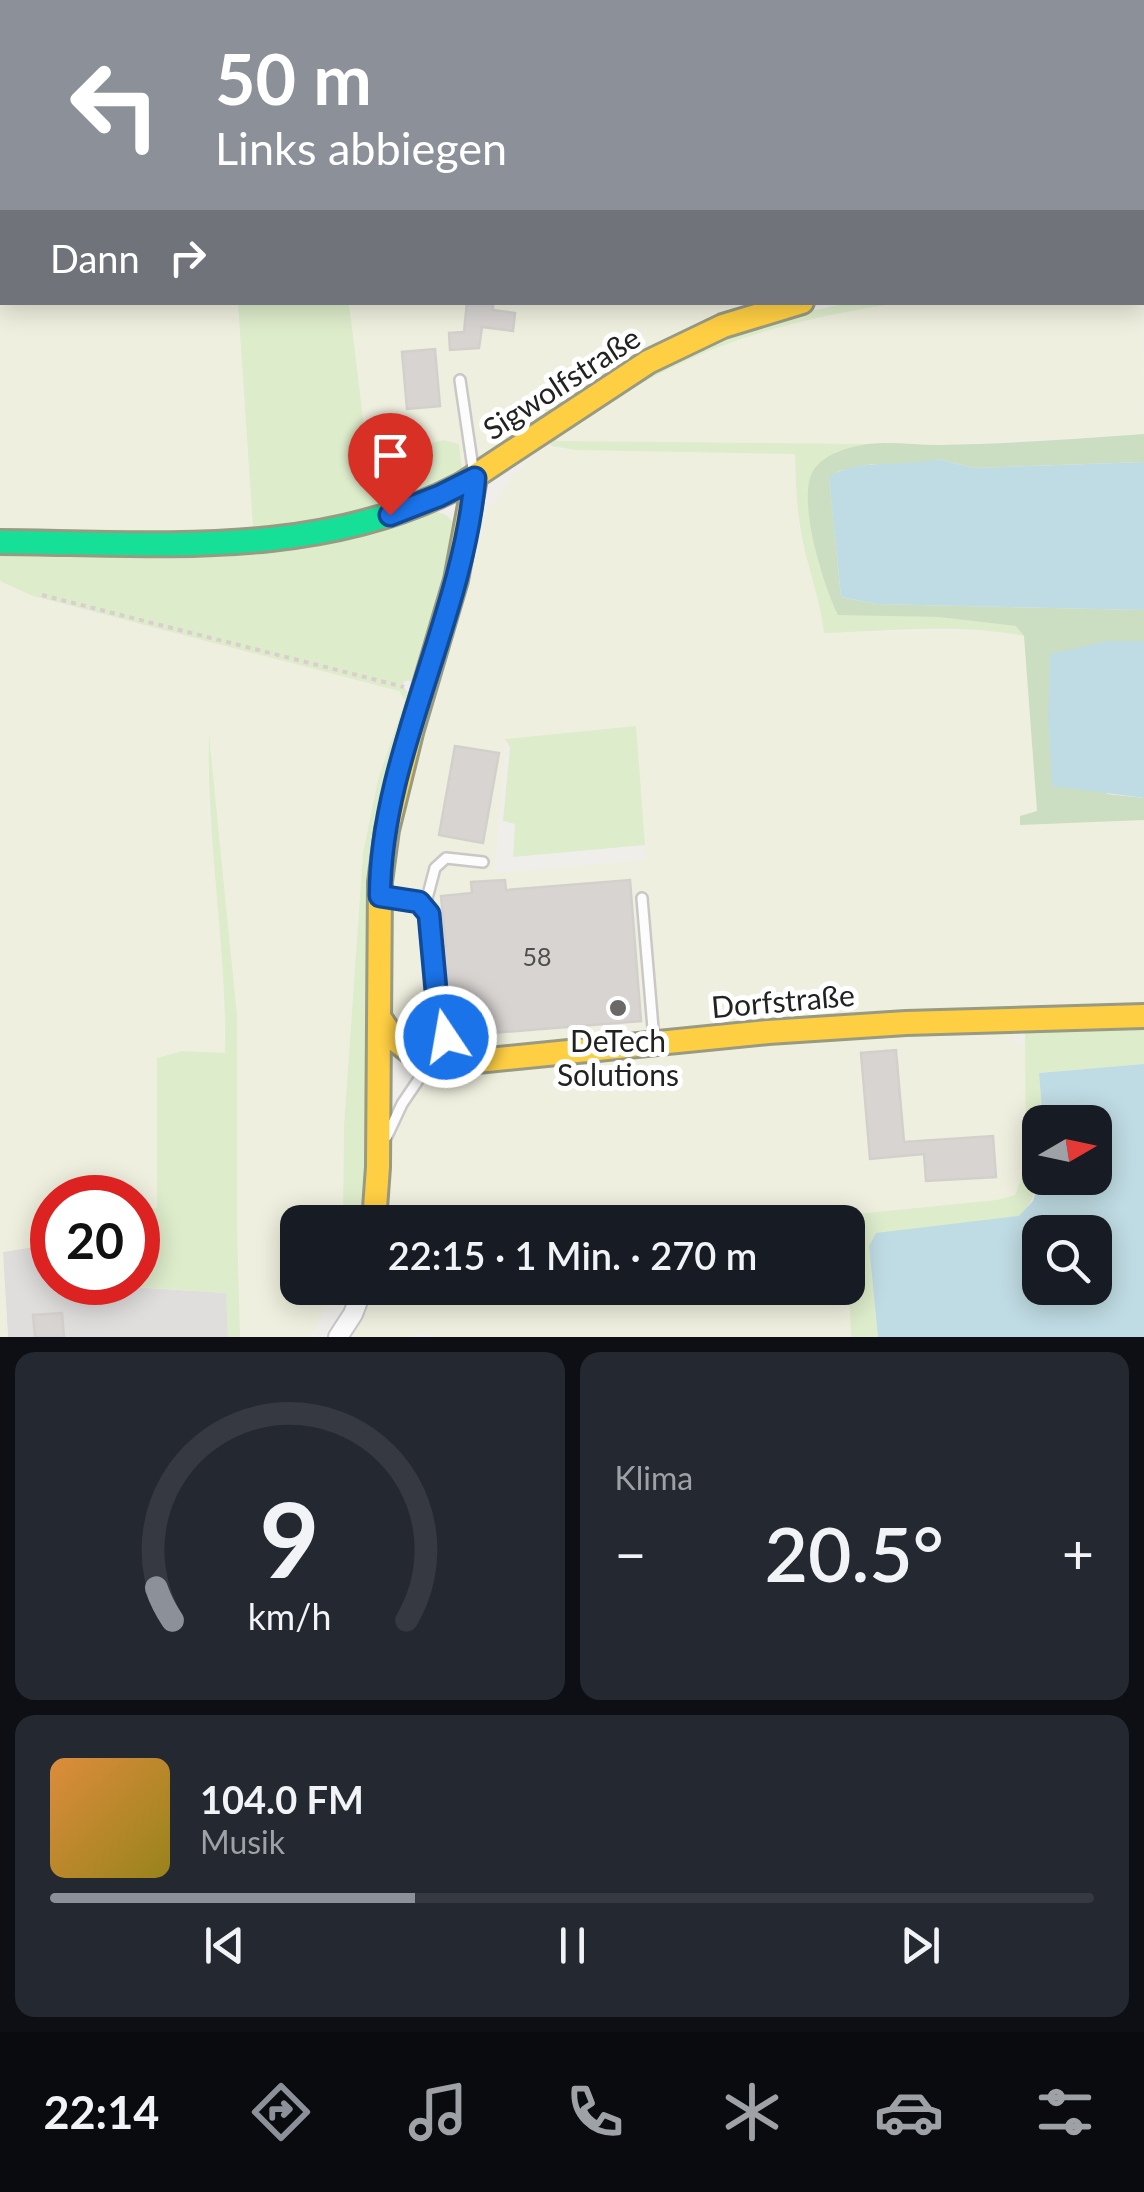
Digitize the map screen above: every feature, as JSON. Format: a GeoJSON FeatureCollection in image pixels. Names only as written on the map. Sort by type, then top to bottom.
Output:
{"type":"FeatureCollection","features":[{"type":"Feature","properties":{"kind":"street","name":"Sigwolfstraße"},"geometry":{"type":"LineString","coordinates":[[0,542],[162,545],[275,541],[362,524],[439,496],[475,478],[639,366],[690,340],[793,305]]}},
{"type":"Feature","properties":{"kind":"street"},"geometry":{"type":"LineString","coordinates":[[375,1205],[383,845],[471,521],[475,478]]}},
{"type":"Feature","properties":{"kind":"street","name":"Dorfstraße"},"geometry":{"type":"LineString","coordinates":[[435,1065],[906,1023],[1144,1016]]}},
{"type":"Feature","properties":{"kind":"street"},"geometry":{"type":"LineString","coordinates":[[381,1020],[394,1039],[435,1065]]}},
{"type":"Feature","properties":{"kind":"street"},"geometry":{"type":"LineString","coordinates":[[338,1337],[356,1305]]}},
{"type":"Feature","properties":{"kind":"lane"},"geometry":{"type":"LineString","coordinates":[[460,380],[475,478]]}},
{"type":"Feature","properties":{"kind":"lane"},"geometry":{"type":"LineString","coordinates":[[425,906],[435,868],[446,858],[483,862]]}},
{"type":"Feature","properties":{"kind":"lane"},"geometry":{"type":"LineString","coordinates":[[378,1168],[389,1129],[402,1104],[435,1065],[447,1032],[438,1012],[431,921],[425,906],[380,896]]}},
{"type":"Feature","properties":{"kind":"lane"},"geometry":{"type":"LineString","coordinates":[[642,898],[654,1043]]}},
{"type":"Feature","properties":{"kind":"path"},"geometry":{"type":"LineString","coordinates":[[42,595],[423,692]]}},
{"type":"Feature","properties":{"kind":"shaded area"},"geometry":{"type":"Polygon","coordinates":[[[30,1248],[30,1305],[160,1305],[160,1289],[227,1293],[228,1337],[8,1337],[2,1252],[30,1248]]]}},
{"type":"Feature","properties":{"kind":"green space"},"geometry":{"type":"Polygon","coordinates":[[[0,305],[238,305],[253,528],[0,528],[0,305]]]}},
{"type":"Feature","properties":{"kind":"green space"},"geometry":{"type":"Polygon","coordinates":[[[238,305],[349,305],[368,460],[443,440],[459,444],[462,469],[456,476],[355,516],[270,531],[0,534],[0,528],[253,528],[238,305]]]}},
{"type":"Feature","properties":{"kind":"green space"},"geometry":{"type":"Polygon","coordinates":[[[349,305],[736,305],[734,313],[456,476],[443,440],[368,461],[349,305]]]}},
{"type":"Feature","properties":{"kind":"green space"},"geometry":{"type":"Polygon","coordinates":[[[841,305],[888,305],[784,326],[715,349],[611,401],[573,424],[556,441],[872,444],[835,452],[838,614],[938,617],[1017,626],[1024,636],[950,629],[824,633],[800,525],[795,454],[576,450],[551,446],[548,438],[658,371],[733,336],[841,305]]]}},
{"type":"Feature","properties":{"kind":"green space"},"geometry":{"type":"Polygon","coordinates":[[[887,305],[1143,305],[1144,434],[939,445],[556,442],[556,438],[594,412],[669,367],[725,343],[793,321],[887,305]]]}},
{"type":"Feature","properties":{"kind":"green space"},"geometry":{"type":"Polygon","coordinates":[[[1144,434],[1144,462],[974,468],[938,459],[911,466],[872,464],[839,471],[829,478],[841,597],[876,604],[1144,610],[1144,641],[1107,641],[1107,794],[1144,798],[1144,820],[1020,825],[1020,816],[1037,811],[1024,636],[1016,626],[938,617],[838,615],[813,541],[809,481],[826,458],[869,444],[989,444],[1144,434]]]}},
{"type":"Feature","properties":{"kind":"green space"},"geometry":{"type":"Polygon","coordinates":[[[543,447],[795,454],[799,525],[811,577],[820,596],[825,633],[941,630],[999,631],[1024,636],[1037,812],[1021,824],[1144,820],[1144,1009],[457,1055],[421,1050],[410,1041],[390,1012],[389,879],[403,801],[489,506],[511,477],[543,447]],[[635,726],[506,739],[494,873],[646,860],[635,726]]]}},
{"type":"Feature","properties":{"kind":"green space"},"geometry":{"type":"Polygon","coordinates":[[[435,511],[457,525],[457,534],[452,539],[459,544],[414,681],[402,685],[411,696],[396,747],[367,1205],[343,1205],[344,1127],[363,853],[378,780],[405,700],[399,691],[33,596],[0,581],[0,552],[187,555],[435,511]]]}},
{"type":"Feature","properties":{"kind":"green space"},"geometry":{"type":"Polygon","coordinates":[[[0,581],[61,605],[399,691],[405,700],[378,780],[363,853],[344,1127],[343,1205],[280,1205],[280,1305],[327,1305],[311,1337],[240,1337],[237,1016],[209,747],[208,808],[221,921],[225,1054],[182,1051],[157,1058],[157,1175],[30,1175],[30,1248],[3,1252],[8,1337],[0,1337],[0,581]]]}},
{"type":"Feature","properties":{"kind":"green space"},"geometry":{"type":"Polygon","coordinates":[[[636,726],[645,845],[513,857],[515,824],[503,821],[510,747],[505,739],[636,726]]]}},
{"type":"Feature","properties":{"kind":"green space"},"geometry":{"type":"Polygon","coordinates":[[[209,735],[237,1016],[240,1337],[228,1337],[226,1293],[160,1289],[157,1058],[182,1051],[225,1053],[209,735]]]}},
{"type":"Feature","properties":{"kind":"green space"},"geometry":{"type":"Polygon","coordinates":[[[1144,1026],[1144,1064],[1039,1073],[1042,1105],[1026,1105],[1025,1031],[1144,1026]]]}},
{"type":"Feature","properties":{"kind":"green space"},"geometry":{"type":"Polygon","coordinates":[[[1013,1031],[1014,1044],[1026,1043],[1022,1177],[1015,1195],[865,1213],[865,1205],[385,1205],[387,1161],[393,1136],[411,1098],[436,1074],[436,1087],[443,1080],[456,1078],[794,1042],[795,1038],[1013,1031]]]}},
{"type":"Feature","properties":{"kind":"green space"},"geometry":{"type":"Polygon","coordinates":[[[1022,1177],[1022,1195],[1034,1195],[1020,1216],[876,1234],[869,1246],[878,1337],[851,1337],[850,1305],[865,1305],[865,1213],[1015,1195],[1022,1177]]]}},
{"type":"Feature","properties":{"kind":"green space"},"geometry":{"type":"Polygon","coordinates":[[[364,1305],[849,1305],[851,1337],[436,1337],[429,1333],[348,1337],[364,1305]]]}},
{"type":"Feature","properties":{"kind":"water"},"geometry":{"type":"Polygon","coordinates":[[[938,459],[974,468],[1144,462],[1144,610],[876,604],[841,597],[829,477],[854,467],[938,459]]]}},
{"type":"Feature","properties":{"kind":"water"},"geometry":{"type":"Polygon","coordinates":[[[1107,641],[1144,641],[1144,798],[1052,786],[1050,654],[1107,641]]]}},
{"type":"Feature","properties":{"kind":"water"},"geometry":{"type":"Polygon","coordinates":[[[1144,1064],[1144,1337],[878,1337],[869,1246],[876,1233],[1019,1216],[1035,1195],[1112,1195],[1112,1105],[1042,1105],[1039,1073],[1144,1064]]]}},
{"type":"Feature","properties":{"kind":"building"},"geometry":{"type":"Polygon","coordinates":[[[467,305],[493,305],[493,310],[515,313],[513,331],[482,327],[479,348],[450,350],[449,333],[464,332],[467,305]]]}},
{"type":"Feature","properties":{"kind":"building"},"geometry":{"type":"Polygon","coordinates":[[[435,349],[440,406],[407,409],[402,352],[435,349]]]}},
{"type":"Feature","properties":{"kind":"building"},"geometry":{"type":"Polygon","coordinates":[[[455,746],[499,753],[483,843],[439,835],[455,746]]]}},
{"type":"Feature","properties":{"kind":"building"},"geometry":{"type":"Polygon","coordinates":[[[505,880],[506,890],[630,880],[641,1021],[455,1036],[450,1004],[445,1004],[440,947],[446,946],[441,896],[472,893],[471,882],[505,880]]]}},
{"type":"Feature","properties":{"kind":"building"},"geometry":{"type":"Polygon","coordinates":[[[896,1050],[904,1142],[993,1136],[996,1177],[926,1181],[924,1154],[870,1159],[861,1053],[896,1050]]]}},
{"type":"Feature","properties":{"kind":"building"},"geometry":{"type":"Polygon","coordinates":[[[62,1313],[64,1337],[35,1337],[33,1315],[62,1313]]]}},
{"type":"Feature","properties":{"kind":"traffic: fast"},"geometry":{"type":"LineString","coordinates":[[0,542],[177,544],[295,536],[352,525],[408,508],[463,484]]}},
{"type":"Feature","properties":{"kind":"traffic: slow"},"geometry":{"type":"LineString","coordinates":[[463,484],[648,362],[723,326],[792,305]]}},
{"type":"Feature","properties":{"kind":"traffic: slow"},"geometry":{"type":"LineString","coordinates":[[375,1205],[380,882],[387,830],[456,580],[475,478]]}},
{"type":"Feature","properties":{"kind":"traffic: slow"},"geometry":{"type":"LineString","coordinates":[[381,1020],[394,1039],[428,1066],[768,1032],[906,1023],[1144,1016]]}},
{"type":"Feature","properties":{"kind":"place","name":"DeTech Solutions"},"geometry":{"type":"Point","coordinates":[618,1008]}},
{"type":"Feature","properties":{"kind":"route"},"geometry":{"type":"LineString","coordinates":[[390,515],[475,478],[471,521],[399,778],[383,845],[380,882],[380,896],[419,902],[429,914],[438,1012],[446,1037]]}}]}
